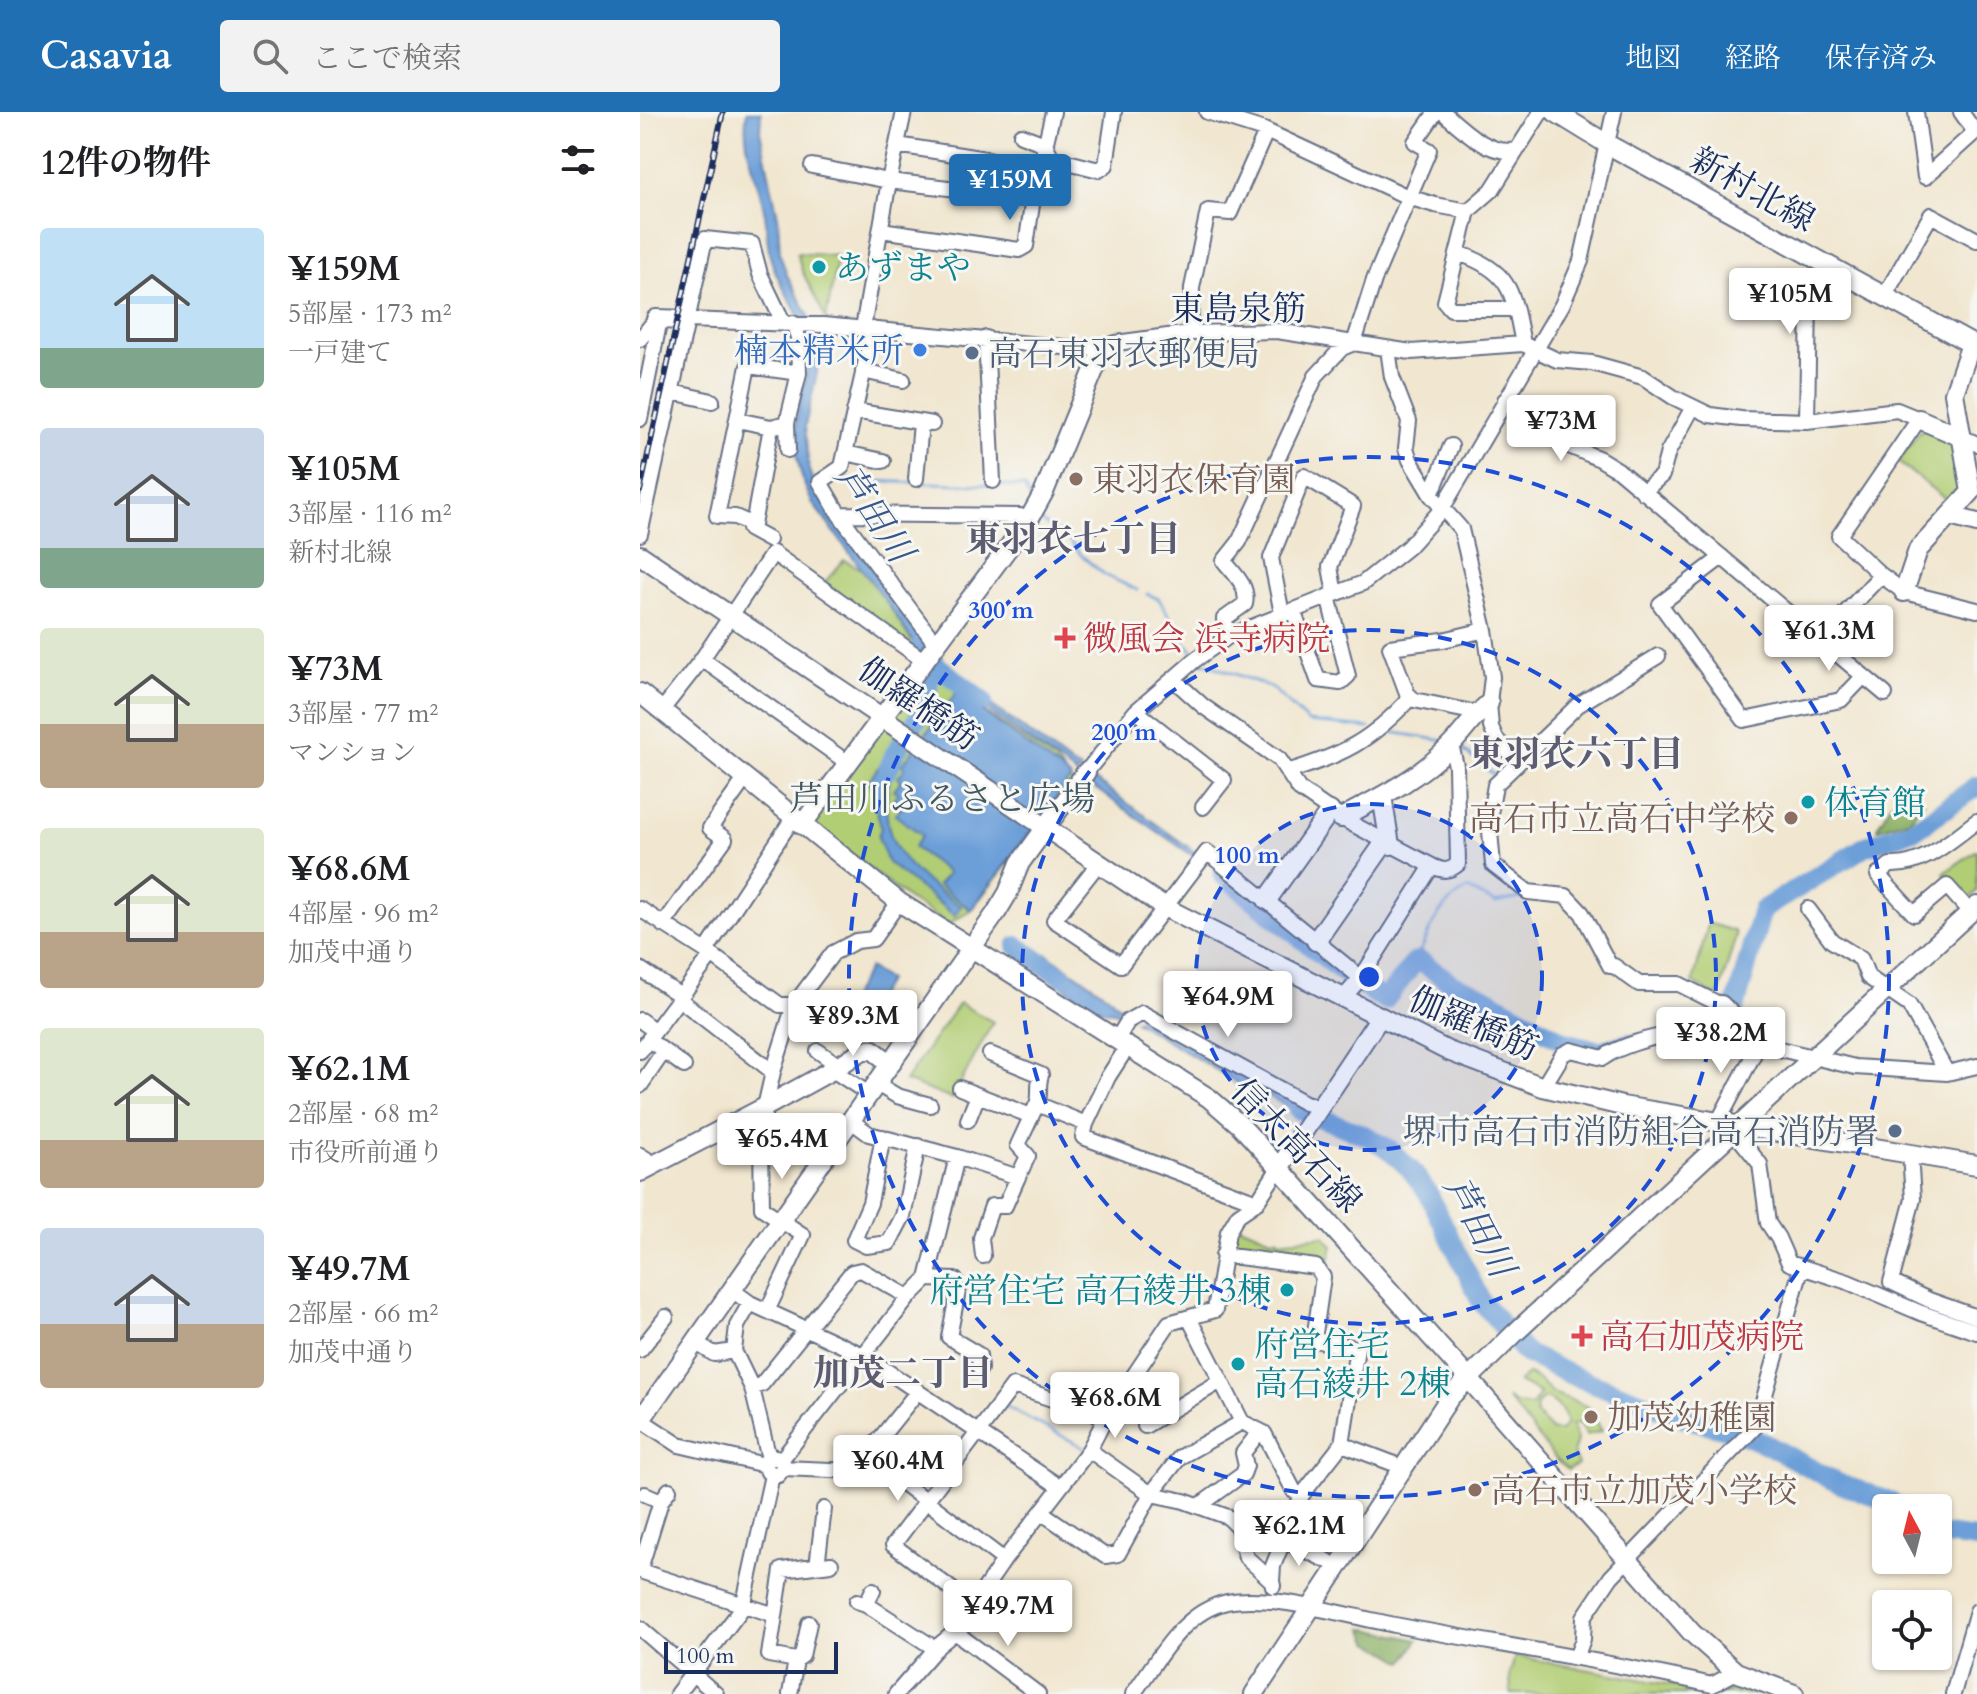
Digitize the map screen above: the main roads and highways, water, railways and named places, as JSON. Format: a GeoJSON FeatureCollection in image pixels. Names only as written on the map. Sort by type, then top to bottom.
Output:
{"type":"FeatureCollection","features":[{"type":"Feature","properties":{"kind":"water"},"geometry":{"type":"Polygon","coordinates":[[[747,112],[761,112],[760,131],[778,217],[780,254],[787,275],[809,316],[817,346],[817,373],[805,426],[809,471],[827,509],[907,613],[925,642],[917,647],[813,504],[803,481],[795,434],[807,371],[808,348],[803,325],[770,257],[763,202],[746,138],[747,112]]]}},
{"type":"Feature","properties":{"kind":"water"},"geometry":{"type":"Polygon","coordinates":[[[962,683],[1081,769],[1077,775],[959,689],[962,683]]]}},
{"type":"Feature","properties":{"kind":"water"},"geometry":{"type":"Polygon","coordinates":[[[957,692],[1071,778],[971,910],[938,885],[948,873],[914,847],[922,835],[895,815],[901,808],[892,801],[898,793],[894,790],[901,780],[898,777],[905,768],[902,765],[957,692]]]}},
{"type":"Feature","properties":{"kind":"water"},"geometry":{"type":"Polygon","coordinates":[[[896,743],[905,749],[896,761],[888,788],[886,809],[889,828],[895,844],[915,871],[961,906],[955,916],[888,863],[878,837],[881,827],[869,780],[896,743]]]}},
{"type":"Feature","properties":{"kind":"water"},"geometry":{"type":"Polygon","coordinates":[[[1089,778],[1198,854],[1196,858],[1086,782],[1089,778]]]}},
{"type":"Feature","properties":{"kind":"water"},"geometry":{"type":"Polygon","coordinates":[[[1047,954],[1116,1004],[1135,1014],[1126,1019],[1114,1011],[1101,1010],[1037,971],[1047,954]]]}},
{"type":"Feature","properties":{"kind":"water"},"geometry":{"type":"Polygon","coordinates":[[[869,968],[888,980],[865,1018],[846,1006],[869,968]]]}},
{"type":"Feature","properties":{"kind":"water"},"geometry":{"type":"Polygon","coordinates":[[[1140,1018],[1312,1109],[1307,1117],[1259,1091],[1254,1093],[1135,1021],[1140,1018]]]}},
{"type":"Feature","properties":{"kind":"waterway"},"geometry":{"type":"LineString","coordinates":[[837,480],[990,485]]}},
{"type":"Feature","properties":{"kind":"waterway"},"geometry":{"type":"LineString","coordinates":[[998,485],[1024,487],[1030,499]]}},
{"type":"Feature","properties":{"kind":"waterway"},"geometry":{"type":"LineString","coordinates":[[1037,519],[1067,538],[1083,557],[1105,575],[1137,590]]}},
{"type":"Feature","properties":{"kind":"waterway"},"geometry":{"type":"LineString","coordinates":[[1147,594],[1159,599],[1184,642],[1196,654]]}},
{"type":"Feature","properties":{"kind":"waterway","name":"芦田川"},"geometry":{"type":"LineString","coordinates":[[888,770],[895,753],[926,706],[931,661],[922,644]]}},
{"type":"Feature","properties":{"kind":"waterway"},"geometry":{"type":"LineString","coordinates":[[931,661],[983,701]]}},
{"type":"Feature","properties":{"kind":"waterway"},"geometry":{"type":"LineString","coordinates":[[1202,662],[1271,687],[1308,722],[1369,728]]}},
{"type":"Feature","properties":{"kind":"waterway"},"geometry":{"type":"LineString","coordinates":[[1385,731],[1445,741]]}},
{"type":"Feature","properties":{"kind":"waterway"},"geometry":{"type":"LineString","coordinates":[[1459,747],[1493,774]]}},
{"type":"Feature","properties":{"kind":"waterway"},"geometry":{"type":"LineString","coordinates":[[1735,1008],[1762,910],[1866,846],[1916,829],[1977,786]]}},
{"type":"Feature","properties":{"kind":"waterway"},"geometry":{"type":"LineString","coordinates":[[1223,875],[1350,978],[1385,1000],[1414,963],[1420,961],[1453,984],[1483,996],[1565,1042],[1599,1051],[1629,1043]]}},
{"type":"Feature","properties":{"kind":"waterway"},"geometry":{"type":"LineString","coordinates":[[1420,961],[1419,954],[1433,924],[1458,895],[1468,889],[1495,903],[1525,897]]}},
{"type":"Feature","properties":{"kind":"waterway","name":"芦田川"},"geometry":{"type":"LineString","coordinates":[[1017,946],[1065,978]]}},
{"type":"Feature","properties":{"kind":"waterway","name":"芦田川"},"geometry":{"type":"LineString","coordinates":[[1298,1109],[1367,1136],[1390,1150],[1411,1170],[1428,1193],[1481,1301],[1525,1353],[1571,1375],[1688,1419],[1734,1431],[1766,1444],[1838,1483],[1872,1495]]}},
{"type":"Feature","properties":{"kind":"waterway"},"geometry":{"type":"LineString","coordinates":[[1005,1406],[1085,1448]]}},
{"type":"Feature","properties":{"kind":"waterway","name":"芦田川"},"geometry":{"type":"LineString","coordinates":[[1952,1536],[1977,1539]]}},
{"type":"Feature","properties":{"kind":"railway"},"geometry":{"type":"LineString","coordinates":[[640,491],[723,112]]}},
{"type":"Feature","properties":{"kind":"place","name":"あずまや"},"geometry":{"type":"Point","coordinates":[819,267]}},
{"type":"Feature","properties":{"kind":"place","name":"楠本精米所"},"geometry":{"type":"Point","coordinates":[920,350]}},
{"type":"Feature","properties":{"kind":"place","name":"高石東羽衣郵便局"},"geometry":{"type":"Point","coordinates":[972,353]}},
{"type":"Feature","properties":{"kind":"place","name":"東羽衣保育園"},"geometry":{"type":"Point","coordinates":[1076,479]}},
{"type":"Feature","properties":{"kind":"place","name":"微風会 浜寺病院"},"geometry":{"type":"Point","coordinates":[1065,638]}},
{"type":"Feature","properties":{"kind":"place","name":"体育館"},"geometry":{"type":"Point","coordinates":[1808,802]}},
{"type":"Feature","properties":{"kind":"place","name":"高石市立高石中学校"},"geometry":{"type":"Point","coordinates":[1791,818]}},
{"type":"Feature","properties":{"kind":"place","name":"堺市高石市消防組合高石消防署"},"geometry":{"type":"Point","coordinates":[1895,1131]}},
{"type":"Feature","properties":{"kind":"place","name":"府営住宅 高石綾井 3棟"},"geometry":{"type":"Point","coordinates":[1287,1290]}},
{"type":"Feature","properties":{"kind":"place","name":"高石加茂病院"},"geometry":{"type":"Point","coordinates":[1582,1336]}},
{"type":"Feature","properties":{"kind":"place","name":"府営住宅 高石綾井 2棟"},"geometry":{"type":"Point","coordinates":[1238,1364]}},
{"type":"Feature","properties":{"kind":"place","name":"加茂幼稚園"},"geometry":{"type":"Point","coordinates":[1591,1417]}},
{"type":"Feature","properties":{"kind":"place","name":"高石市立加茂小学校"},"geometry":{"type":"Point","coordinates":[1475,1490]}},
{"type":"Feature","properties":{"kind":"district","name":"東羽衣七丁目"},"geometry":{"type":"Point","coordinates":[1073,538]}},
{"type":"Feature","properties":{"kind":"district","name":"東羽衣六丁目"},"geometry":{"type":"Point","coordinates":[1576,753]}},
{"type":"Feature","properties":{"kind":"district","name":"加茂二丁目"},"geometry":{"type":"Point","coordinates":[903,1372]}},
{"type":"Feature","properties":{"kind":"park label","name":"芦田川ふるさと広場"},"geometry":{"type":"Point","coordinates":[942,798]}}]}
